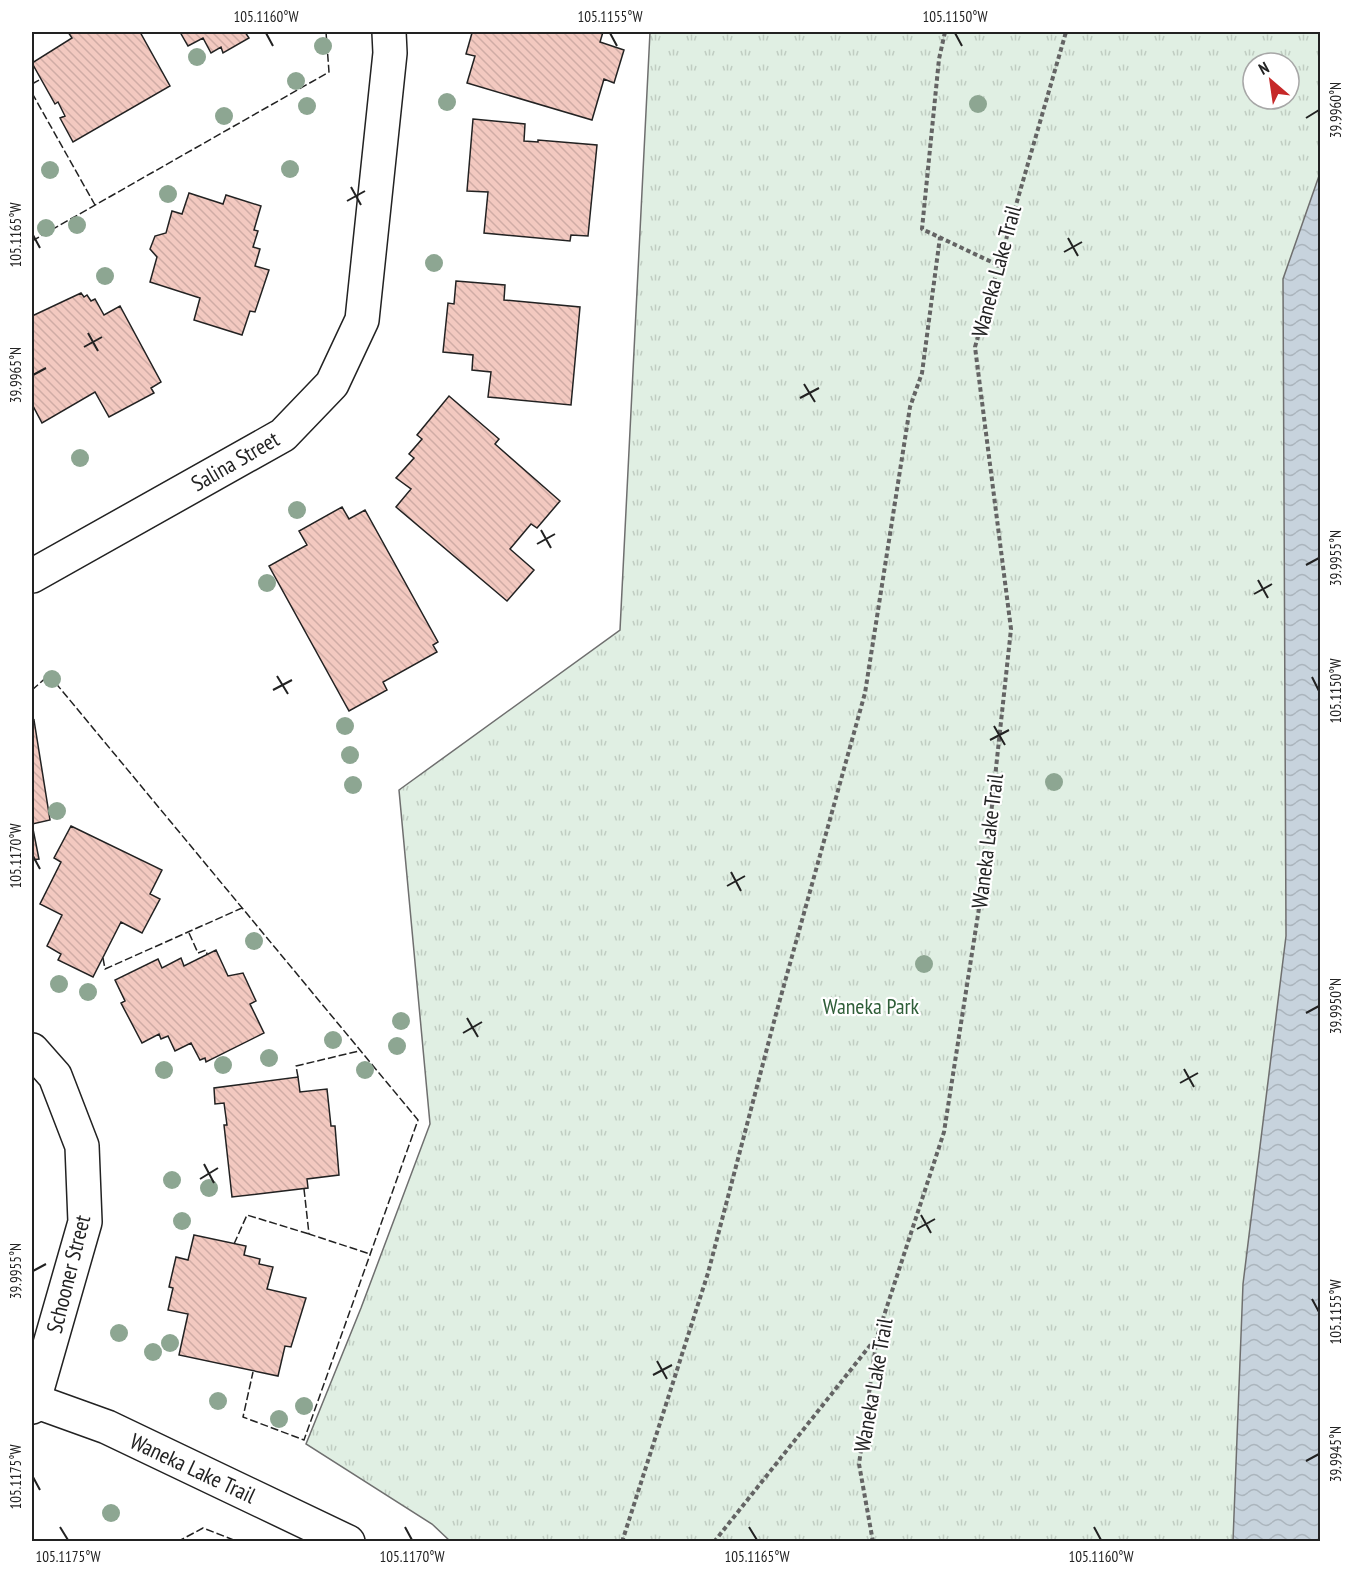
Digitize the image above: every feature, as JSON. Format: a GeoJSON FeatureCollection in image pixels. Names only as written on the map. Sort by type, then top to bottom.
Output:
{"type":"FeatureCollection","features":[{"type":"Feature","properties":{"kind":"street","name":"Salina Street"},"geometry":{"type":"LineString","coordinates":[[32,576],[283,435],[332,384],[362,320],[390,53],[389,32]]}},
{"type":"Feature","properties":{"kind":"street","name":"Schooner Street"},"geometry":{"type":"LineString","coordinates":[[32,1050],[55,1076],[82,1146],[85,1222],[32,1403]]}},
{"type":"Feature","properties":{"kind":"street","name":"Waneka Lake Trail"},"geometry":{"type":"LineString","coordinates":[[32,1403],[106,1427],[348,1542]]}},
{"type":"Feature","properties":{"kind":"path"},"geometry":{"type":"LineString","coordinates":[[945,32],[939,59],[922,229],[998,265]]}},
{"type":"Feature","properties":{"kind":"path"},"geometry":{"type":"LineString","coordinates":[[1059,32],[1064,38]]}},
{"type":"Feature","properties":{"kind":"path","name":"Waneka Lake Trail"},"geometry":{"type":"LineString","coordinates":[[873,1542],[859,1464],[877,1337],[944,1132],[985,870],[1011,630],[975,346],[1066,32]]}},
{"type":"Feature","properties":{"kind":"path"},"geometry":{"type":"LineString","coordinates":[[622,1542],[708,1273],[776,1014],[865,693],[910,407],[922,373],[940,237]]}},
{"type":"Feature","properties":{"kind":"path"},"geometry":{"type":"LineString","coordinates":[[714,1542],[877,1337]]}},
{"type":"Feature","properties":{"kind":"green space","name":"Waneka Park"},"geometry":{"type":"Polygon","coordinates":[[[650,32],[1320,32],[1320,1541],[450,1541],[432,1524],[306,1444],[361,1308],[430,1124],[399,790],[620,630],[650,32]]]}},
{"type":"Feature","properties":{"kind":"water"},"geometry":{"type":"Polygon","coordinates":[[[1320,173],[1320,1541],[1233,1541],[1243,1284],[1286,936],[1283,279],[1320,173]]]}},
{"type":"Feature","properties":{"kind":"building"},"geometry":{"type":"Polygon","coordinates":[[[68,32],[140,32],[170,86],[73,142],[60,118],[65,116],[58,102],[55,104],[32,63],[72,38],[68,32]]]}},
{"type":"Feature","properties":{"kind":"building"},"geometry":{"type":"Polygon","coordinates":[[[180,32],[245,32],[249,38],[223,53],[221,47],[211,53],[203,38],[188,46],[180,32]]]}},
{"type":"Feature","properties":{"kind":"building"},"geometry":{"type":"Polygon","coordinates":[[[467,32],[603,32],[600,42],[624,50],[614,83],[604,79],[592,120],[467,83],[475,56],[466,54],[472,33],[467,32]]]}},
{"type":"Feature","properties":{"kind":"building"},"geometry":{"type":"Polygon","coordinates":[[[473,119],[525,124],[524,141],[597,145],[588,236],[571,235],[570,241],[484,233],[488,192],[467,191],[473,119]]]}},
{"type":"Feature","properties":{"kind":"building"},"geometry":{"type":"Polygon","coordinates":[[[189,193],[223,204],[226,195],[261,206],[254,230],[258,231],[253,247],[260,249],[255,266],[269,270],[255,312],[250,311],[242,335],[194,320],[200,298],[150,282],[157,257],[150,249],[155,236],[166,233],[172,211],[182,214],[189,193]]]}},
{"type":"Feature","properties":{"kind":"building"},"geometry":{"type":"Polygon","coordinates":[[[456,281],[505,285],[504,300],[580,307],[571,405],[488,397],[491,372],[472,370],[473,355],[443,352],[448,303],[454,304],[456,281]]]}},
{"type":"Feature","properties":{"kind":"building"},"geometry":{"type":"Polygon","coordinates":[[[81,293],[84,297],[87,295],[91,301],[95,299],[104,315],[120,306],[161,382],[151,388],[154,393],[109,417],[95,392],[42,423],[32,404],[32,316],[81,293]]]}},
{"type":"Feature","properties":{"kind":"building"},"geometry":{"type":"Polygon","coordinates":[[[449,396],[499,439],[495,444],[560,501],[537,528],[531,524],[510,549],[534,570],[507,601],[396,507],[411,489],[396,478],[414,458],[409,454],[422,439],[417,435],[449,396]]]}},
{"type":"Feature","properties":{"kind":"building"},"geometry":{"type":"Polygon","coordinates":[[[342,507],[349,519],[365,510],[438,642],[433,645],[437,652],[383,682],[387,690],[349,711],[269,566],[307,545],[299,531],[342,507]]]}},
{"type":"Feature","properties":{"kind":"building"},"geometry":{"type":"Polygon","coordinates":[[[34,720],[50,820],[32,824],[32,721],[34,720]]]}},
{"type":"Feature","properties":{"kind":"building"},"geometry":{"type":"Polygon","coordinates":[[[32,824],[39,859],[32,860],[32,824]]]}},
{"type":"Feature","properties":{"kind":"building"},"geometry":{"type":"Polygon","coordinates":[[[71,826],[162,870],[150,894],[160,899],[142,933],[121,922],[93,977],[58,960],[61,954],[47,946],[62,915],[40,904],[61,862],[54,858],[71,826]]]}},
{"type":"Feature","properties":{"kind":"building"},"geometry":{"type":"Polygon","coordinates":[[[216,950],[228,976],[243,973],[256,1001],[250,1004],[264,1033],[206,1062],[205,1058],[200,1060],[191,1043],[175,1051],[168,1036],[161,1039],[159,1034],[142,1043],[121,1003],[125,1001],[115,980],[158,959],[162,968],[181,958],[184,966],[216,950]]]}},
{"type":"Feature","properties":{"kind":"building"},"geometry":{"type":"Polygon","coordinates":[[[298,1077],[300,1092],[327,1089],[331,1126],[335,1126],[339,1175],[307,1179],[308,1188],[232,1197],[224,1125],[227,1125],[224,1103],[215,1104],[214,1088],[298,1077]]]}},
{"type":"Feature","properties":{"kind":"building"},"geometry":{"type":"Polygon","coordinates":[[[194,1235],[246,1246],[244,1255],[260,1259],[259,1264],[273,1267],[267,1289],[306,1298],[291,1347],[285,1346],[278,1376],[179,1355],[188,1314],[168,1310],[173,1288],[169,1287],[176,1257],[188,1260],[194,1235]]]}},
{"type":"Feature","properties":{"kind":"fence"},"geometry":{"type":"LineString","coordinates":[[32,241],[329,72],[326,32]]}},
{"type":"Feature","properties":{"kind":"fence"},"geometry":{"type":"LineString","coordinates":[[32,84],[41,79]]}},
{"type":"Feature","properties":{"kind":"fence"},"geometry":{"type":"LineString","coordinates":[[32,93],[95,205]]}},
{"type":"Feature","properties":{"kind":"fence"},"geometry":{"type":"LineString","coordinates":[[32,690],[49,675],[418,1120],[304,1440],[243,1417],[253,1372]]}},
{"type":"Feature","properties":{"kind":"fence"},"geometry":{"type":"LineString","coordinates":[[103,958],[105,969],[242,908]]}},
{"type":"Feature","properties":{"kind":"fence"},"geometry":{"type":"LineString","coordinates":[[189,933],[198,953],[206,950],[207,954]]}},
{"type":"Feature","properties":{"kind":"fence"},"geometry":{"type":"LineString","coordinates":[[298,1077],[296,1066],[359,1051]]}},
{"type":"Feature","properties":{"kind":"fence"},"geometry":{"type":"LineString","coordinates":[[304,1189],[309,1234],[370,1254]]}},
{"type":"Feature","properties":{"kind":"fence"},"geometry":{"type":"LineString","coordinates":[[234,1244],[247,1215],[309,1234]]}},
{"type":"Feature","properties":{"kind":"fence"},"geometry":{"type":"LineString","coordinates":[[177,1542],[203,1528],[239,1542]]}}]}
